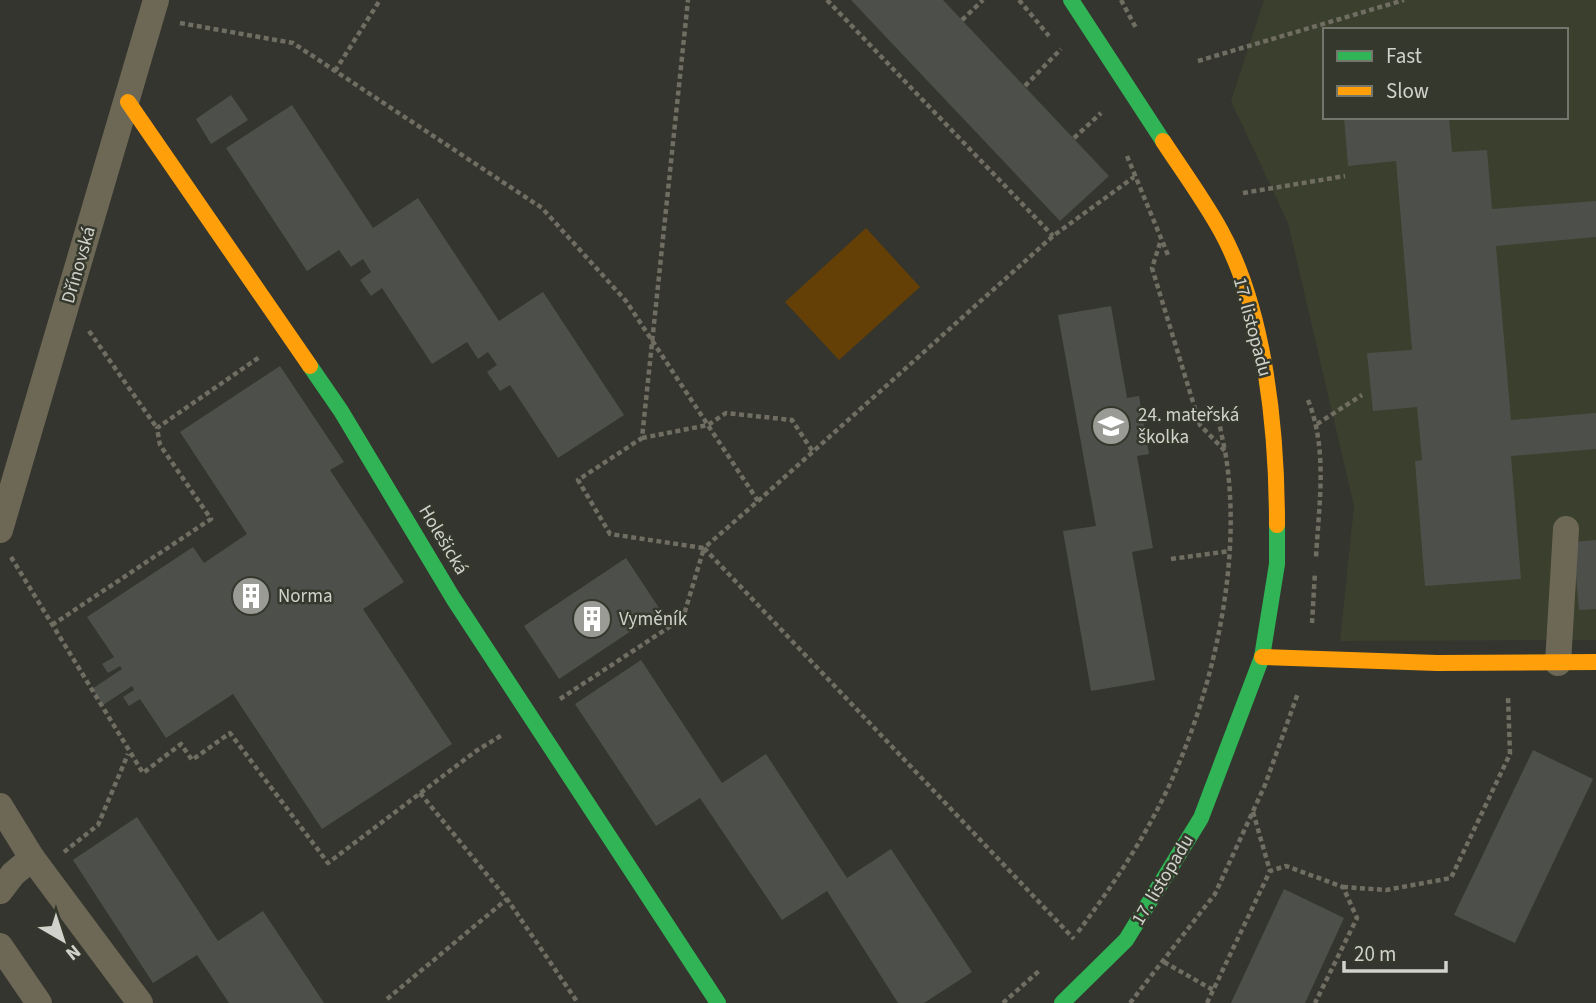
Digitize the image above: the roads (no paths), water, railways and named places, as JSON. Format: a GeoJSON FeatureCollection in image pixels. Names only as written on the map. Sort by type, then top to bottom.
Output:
{"type":"FeatureCollection","features":[{"type":"Feature","properties":{"kind":"street","name":"Dřínovská"},"geometry":{"type":"LineString","coordinates":[[4,540],[69,301],[156,0]]}},
{"type":"Feature","properties":{"kind":"street","name":"17. listopadu"},"geometry":{"type":"LineString","coordinates":[[1062,1003],[1126,940],[1201,818],[1262,657],[1278,564],[1277,460],[1267,383],[1248,300],[1222,232],[1071,0]]}},
{"type":"Feature","properties":{"kind":"street","name":"Holešická"},"geometry":{"type":"LineString","coordinates":[[128,102],[341,411],[453,598],[718,1003]]}},
{"type":"Feature","properties":{"kind":"street"},"geometry":{"type":"LineString","coordinates":[[1558,663],[1566,529]]}},
{"type":"Feature","properties":{"kind":"street"},"geometry":{"type":"LineString","coordinates":[[1262,657],[1506,663],[1596,662]]}},
{"type":"Feature","properties":{"kind":"street"},"geometry":{"type":"LineString","coordinates":[[0,806],[37,864],[140,1003]]}},
{"type":"Feature","properties":{"kind":"street"},"geometry":{"type":"LineString","coordinates":[[0,891],[12,874],[37,864]]}},
{"type":"Feature","properties":{"kind":"street"},"geometry":{"type":"LineString","coordinates":[[0,946],[39,1003]]}},
{"type":"Feature","properties":{"kind":"place","name":"24. mateřská školka"},"geometry":{"type":"Point","coordinates":[1111,426]}},
{"type":"Feature","properties":{"kind":"place","name":"Norma"},"geometry":{"type":"Point","coordinates":[251,596]}},
{"type":"Feature","properties":{"kind":"place","name":"Vyměník"},"geometry":{"type":"Point","coordinates":[592,619]}}]}
